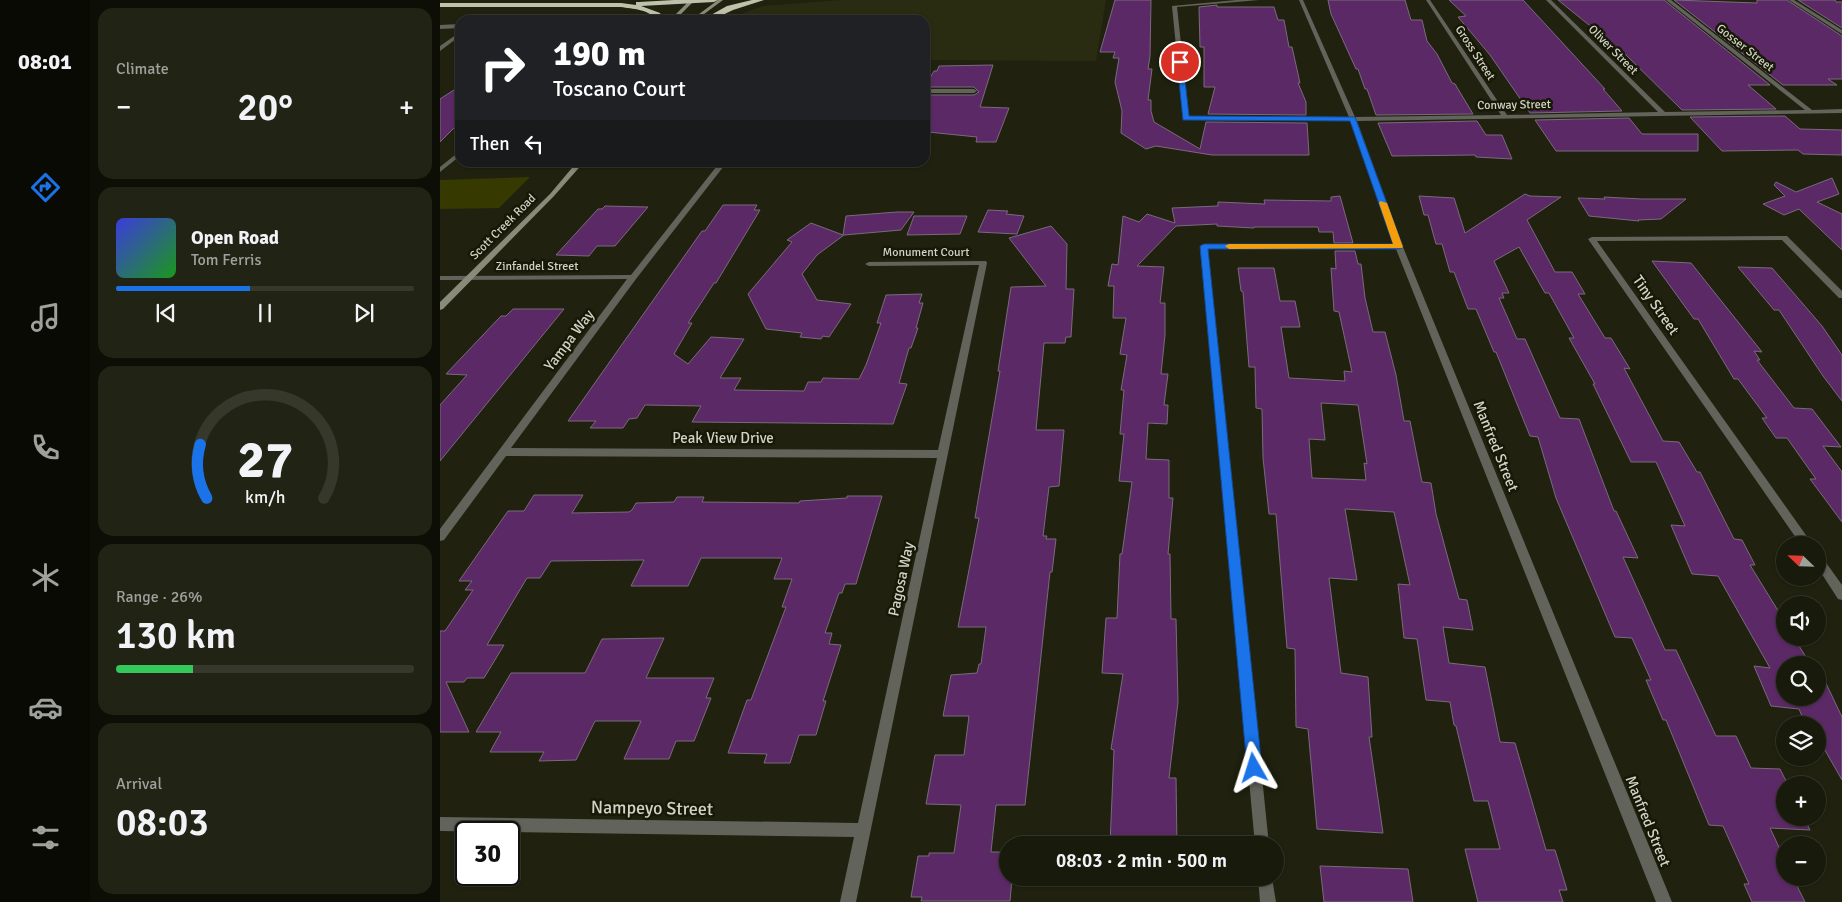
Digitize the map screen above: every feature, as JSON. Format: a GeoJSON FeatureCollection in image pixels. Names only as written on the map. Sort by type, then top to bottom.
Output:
{"type":"FeatureCollection","features":[{"type":"Feature","properties":{"kind":"highway"},"geometry":{"type":"LineString","coordinates":[[578,5],[714,0]]}},
{"type":"Feature","properties":{"kind":"highway"},"geometry":{"type":"LineString","coordinates":[[716,15],[730,8],[760,0]]}},
{"type":"Feature","properties":{"kind":"highway"},"geometry":{"type":"LineString","coordinates":[[440,5],[639,7],[657,15]]}},
{"type":"Feature","properties":{"kind":"main road"},"geometry":{"type":"LineString","coordinates":[[700,15],[721,0]]}},
{"type":"Feature","properties":{"kind":"main road"},"geometry":{"type":"LineString","coordinates":[[677,15],[691,1]]}},
{"type":"Feature","properties":{"kind":"main road","name":"Scott Creek Road"},"geometry":{"type":"LineString","coordinates":[[440,306],[552,195],[577,167]]}},
{"type":"Feature","properties":{"kind":"street","name":"Conway Street"},"geometry":{"type":"LineString","coordinates":[[1257,0],[1174,6],[1186,118],[1353,119],[1842,111]]}},
{"type":"Feature","properties":{"kind":"street","name":"Manfred Street"},"geometry":{"type":"LineString","coordinates":[[1301,0],[1353,119],[1399,247],[1664,902]]}},
{"type":"Feature","properties":{"kind":"street","name":"Gross Street"},"geometry":{"type":"LineString","coordinates":[[1428,0],[1505,116]]}},
{"type":"Feature","properties":{"kind":"street","name":"Oliver Street"},"geometry":{"type":"LineString","coordinates":[[1548,0],[1664,115]]}},
{"type":"Feature","properties":{"kind":"street","name":"Gosser Street"},"geometry":{"type":"LineString","coordinates":[[1668,0],[1810,111]]}},
{"type":"Feature","properties":{"kind":"street"},"geometry":{"type":"LineString","coordinates":[[1791,0],[1842,32]]}},
{"type":"Feature","properties":{"kind":"street"},"geometry":{"type":"LineString","coordinates":[[440,27],[455,26]]}},
{"type":"Feature","properties":{"kind":"street"},"geometry":{"type":"LineString","coordinates":[[440,49],[455,38]]}},
{"type":"Feature","properties":{"kind":"street"},"geometry":{"type":"LineString","coordinates":[[930,91],[974,91]]}},
{"type":"Feature","properties":{"kind":"street"},"geometry":{"type":"LineString","coordinates":[[440,170],[455,157]]}},
{"type":"Feature","properties":{"kind":"street","name":"Yampa Way"},"geometry":{"type":"LineString","coordinates":[[440,537],[634,277],[720,167]]}},
{"type":"Feature","properties":{"kind":"street","name":"Tiny Street"},"geometry":{"type":"LineString","coordinates":[[1801,536],[1592,239],[1784,238],[1842,296]]}},
{"type":"Feature","properties":{"kind":"street"},"geometry":{"type":"LineString","coordinates":[[1261,836],[1204,246],[1399,247]]}},
{"type":"Feature","properties":{"kind":"street","name":"Monument Court"},"geometry":{"type":"LineString","coordinates":[[869,264],[983,263]]}},
{"type":"Feature","properties":{"kind":"street","name":"Pagosa Way"},"geometry":{"type":"LineString","coordinates":[[848,902],[983,263]]}},
{"type":"Feature","properties":{"kind":"street","name":"Zinfandel Street"},"geometry":{"type":"LineString","coordinates":[[440,278],[634,277]]}},
{"type":"Feature","properties":{"kind":"street","name":"Peak View Drive"},"geometry":{"type":"LineString","coordinates":[[503,452],[943,454]]}},
{"type":"Feature","properties":{"kind":"street"},"geometry":{"type":"LineString","coordinates":[[1826,572],[1842,595]]}},
{"type":"Feature","properties":{"kind":"street","name":"Nampeyo Street"},"geometry":{"type":"LineString","coordinates":[[440,824],[863,830]]}},
{"type":"Feature","properties":{"kind":"street"},"geometry":{"type":"LineString","coordinates":[[1266,886],[1268,902]]}},
{"type":"Feature","properties":{"kind":"shaded area"},"geometry":{"type":"Polygon","coordinates":[[[841,0],[1106,0],[1096,61],[930,60],[930,15],[738,15],[763,6],[841,0]]]}},
{"type":"Feature","properties":{"kind":"shaded area"},"geometry":{"type":"Polygon","coordinates":[[[530,177],[499,208],[440,209],[440,180],[530,177]]]}},
{"type":"Feature","properties":{"kind":"building"},"geometry":{"type":"Polygon","coordinates":[[[1115,0],[1151,0],[1148,69],[1152,69],[1148,100],[1151,100],[1154,122],[1200,149],[1206,122],[1307,123],[1309,155],[1212,155],[1156,146],[1146,149],[1121,133],[1122,111],[1115,82],[1119,58],[1113,58],[1115,52],[1100,52],[1115,0]]]}},
{"type":"Feature","properties":{"kind":"building"},"geometry":{"type":"Polygon","coordinates":[[[1328,0],[1405,0],[1411,20],[1422,20],[1427,41],[1437,54],[1452,83],[1455,84],[1473,114],[1376,115],[1367,89],[1365,89],[1358,69],[1356,69],[1331,14],[1328,0]]]}},
{"type":"Feature","properties":{"kind":"building"},"geometry":{"type":"Polygon","coordinates":[[[1449,0],[1523,0],[1605,89],[1603,89],[1622,111],[1530,113],[1490,55],[1458,17],[1466,16],[1449,0]]]}},
{"type":"Feature","properties":{"kind":"building"},"geometry":{"type":"Polygon","coordinates":[[[1558,0],[1664,0],[1770,85],[1748,85],[1776,109],[1682,110],[1625,54],[1558,0]]]}},
{"type":"Feature","properties":{"kind":"building"},"geometry":{"type":"Polygon","coordinates":[[[1674,0],[1757,3],[1757,0],[1787,0],[1842,36],[1842,79],[1828,79],[1837,85],[1783,85],[1674,0]]]}},
{"type":"Feature","properties":{"kind":"building"},"geometry":{"type":"Polygon","coordinates":[[[1798,0],[1835,0],[1836,2],[1842,2],[1842,28],[1798,0]]]}},
{"type":"Feature","properties":{"kind":"building"},"geometry":{"type":"Polygon","coordinates":[[[1217,5],[1217,7],[1274,7],[1278,20],[1284,20],[1289,47],[1292,47],[1300,83],[1298,83],[1306,102],[1306,115],[1208,114],[1215,87],[1204,87],[1204,47],[1200,47],[1199,7],[1217,5]]]}},
{"type":"Feature","properties":{"kind":"building"},"geometry":{"type":"Polygon","coordinates":[[[993,65],[980,107],[1009,108],[996,142],[976,142],[977,137],[930,132],[930,95],[974,95],[979,92],[974,87],[930,87],[930,78],[939,66],[993,65]]]}},
{"type":"Feature","properties":{"kind":"building"},"geometry":{"type":"Polygon","coordinates":[[[455,89],[455,127],[440,142],[440,99],[455,89]]]}},
{"type":"Feature","properties":{"kind":"building"},"geometry":{"type":"Polygon","coordinates":[[[1785,116],[1800,129],[1842,130],[1842,155],[1803,154],[1798,150],[1722,151],[1690,117],[1785,116]]]}},
{"type":"Feature","properties":{"kind":"building"},"geometry":{"type":"Polygon","coordinates":[[[1629,118],[1642,134],[1698,134],[1698,151],[1556,151],[1535,120],[1629,118]]]}},
{"type":"Feature","properties":{"kind":"building"},"geometry":{"type":"Polygon","coordinates":[[[1477,121],[1486,135],[1502,135],[1512,159],[1476,157],[1475,155],[1392,156],[1378,123],[1477,121]]]}},
{"type":"Feature","properties":{"kind":"building"},"geometry":{"type":"Polygon","coordinates":[[[1832,178],[1839,194],[1817,202],[1842,214],[1842,250],[1799,209],[1784,215],[1763,204],[1785,196],[1774,185],[1776,182],[1796,192],[1832,178]]]}},
{"type":"Feature","properties":{"kind":"building"},"geometry":{"type":"Polygon","coordinates":[[[1525,194],[1530,196],[1561,197],[1527,220],[1555,272],[1572,272],[1585,294],[1578,294],[1605,338],[1611,338],[1630,369],[1624,368],[1663,441],[1679,442],[1697,472],[1700,472],[1734,539],[1742,540],[1755,565],[1750,565],[1776,607],[1776,646],[1799,646],[1805,656],[1776,656],[1776,706],[1826,706],[1826,683],[1842,717],[1842,780],[1826,752],[1826,716],[1802,716],[1799,709],[1771,706],[1754,666],[1770,668],[1718,576],[1692,574],[1671,525],[1685,526],[1656,462],[1631,462],[1593,384],[1595,384],[1569,338],[1574,338],[1549,293],[1545,293],[1519,247],[1494,261],[1509,293],[1502,293],[1504,298],[1499,298],[1517,339],[1525,339],[1560,418],[1579,419],[1614,511],[1616,511],[1638,558],[1623,557],[1665,650],[1676,650],[1716,736],[1736,736],[1751,768],[1780,769],[1784,776],[1776,776],[1776,826],[1808,826],[1810,830],[1770,828],[1776,841],[1776,886],[1797,886],[1805,902],[1752,902],[1744,884],[1749,884],[1723,826],[1709,825],[1666,720],[1663,720],[1646,680],[1651,680],[1632,638],[1615,637],[1556,498],[1538,437],[1530,436],[1496,352],[1494,352],[1476,309],[1468,309],[1454,272],[1450,272],[1442,244],[1436,244],[1428,215],[1424,215],[1419,196],[1454,198],[1465,233],[1525,194]]]}},
{"type":"Feature","properties":{"kind":"building"},"geometry":{"type":"Polygon","coordinates":[[[1340,196],[1353,243],[1334,243],[1333,232],[1319,232],[1318,227],[1254,228],[1217,226],[1217,224],[1176,226],[1137,266],[1164,267],[1160,303],[1165,303],[1165,335],[1161,374],[1168,374],[1164,405],[1168,405],[1167,424],[1148,423],[1146,459],[1169,460],[1169,498],[1173,498],[1168,554],[1170,554],[1171,619],[1176,619],[1178,702],[1169,778],[1176,778],[1177,836],[1110,836],[1114,750],[1111,749],[1123,674],[1102,673],[1106,618],[1117,618],[1120,554],[1122,554],[1132,482],[1119,481],[1124,434],[1120,434],[1124,390],[1121,390],[1127,355],[1120,354],[1126,318],[1113,318],[1114,286],[1108,286],[1112,264],[1118,265],[1123,216],[1139,222],[1147,214],[1175,223],[1172,208],[1218,206],[1218,202],[1265,204],[1264,200],[1331,201],[1331,197],[1340,196]]]}},
{"type":"Feature","properties":{"kind":"building"},"geometry":{"type":"Polygon","coordinates":[[[1604,197],[1686,199],[1661,219],[1639,221],[1589,216],[1578,198],[1605,199],[1604,197]]]}},
{"type":"Feature","properties":{"kind":"building"},"geometry":{"type":"Polygon","coordinates":[[[723,205],[757,205],[754,210],[760,210],[716,283],[714,283],[688,323],[692,323],[674,354],[688,364],[711,337],[744,339],[720,378],[741,378],[734,390],[804,391],[808,382],[821,382],[823,378],[859,379],[881,323],[877,323],[886,295],[922,294],[919,303],[923,303],[916,328],[918,328],[911,348],[909,348],[899,383],[907,384],[893,424],[692,422],[701,406],[645,405],[637,418],[629,419],[623,428],[590,428],[596,421],[568,421],[702,231],[705,231],[723,205]]]}},
{"type":"Feature","properties":{"kind":"building"},"geometry":{"type":"Polygon","coordinates":[[[605,206],[648,207],[615,246],[597,246],[589,256],[556,255],[598,209],[602,209],[605,206]]]}},
{"type":"Feature","properties":{"kind":"building"},"geometry":{"type":"Polygon","coordinates":[[[988,210],[1008,211],[1006,214],[1024,216],[1017,234],[978,232],[988,210]]]}},
{"type":"Feature","properties":{"kind":"building"},"geometry":{"type":"Polygon","coordinates":[[[914,212],[901,230],[844,235],[817,255],[802,274],[817,300],[851,304],[829,337],[823,336],[821,339],[800,337],[802,333],[766,329],[748,294],[792,242],[787,240],[811,223],[843,235],[846,216],[914,212]]]}},
{"type":"Feature","properties":{"kind":"building"},"geometry":{"type":"Polygon","coordinates":[[[914,216],[967,216],[960,234],[907,235],[914,216]]]}},
{"type":"Feature","properties":{"kind":"building"},"geometry":{"type":"Polygon","coordinates":[[[1051,226],[1067,244],[1066,289],[1074,289],[1071,337],[1066,337],[1065,343],[1044,343],[1036,430],[1064,430],[1059,486],[1049,487],[1043,536],[1047,536],[1046,539],[1056,539],[1052,572],[1050,572],[1025,805],[996,805],[991,852],[999,852],[999,886],[1011,886],[1010,901],[921,901],[922,897],[911,897],[918,856],[929,856],[929,853],[954,853],[961,805],[926,804],[935,755],[964,755],[969,716],[943,716],[951,675],[977,673],[979,664],[981,664],[986,627],[958,627],[979,518],[975,518],[1000,371],[998,371],[1011,287],[1046,286],[1009,238],[1051,226]]]}},
{"type":"Feature","properties":{"kind":"building"},"geometry":{"type":"Polygon","coordinates":[[[1335,251],[1355,251],[1358,264],[1361,264],[1365,298],[1373,332],[1385,332],[1396,375],[1404,421],[1410,421],[1422,482],[1431,483],[1436,514],[1459,599],[1467,600],[1473,630],[1443,627],[1449,663],[1485,667],[1500,742],[1515,743],[1546,850],[1555,850],[1567,890],[1559,890],[1563,902],[1478,902],[1465,849],[1500,849],[1488,801],[1474,801],[1456,726],[1454,725],[1450,702],[1426,700],[1417,639],[1404,638],[1398,584],[1410,585],[1394,512],[1345,509],[1357,580],[1329,578],[1341,673],[1368,677],[1372,737],[1369,737],[1383,833],[1317,829],[1308,729],[1296,727],[1295,649],[1287,648],[1276,514],[1269,514],[1263,458],[1262,409],[1256,408],[1255,367],[1249,367],[1243,292],[1241,291],[1238,268],[1274,268],[1280,301],[1295,301],[1300,327],[1281,327],[1289,378],[1345,381],[1344,371],[1352,372],[1339,312],[1334,311],[1331,268],[1336,269],[1335,251]],[[1321,403],[1325,440],[1309,439],[1312,478],[1366,480],[1364,463],[1367,464],[1358,405],[1321,403]]]}},
{"type":"Feature","properties":{"kind":"building"},"geometry":{"type":"Polygon","coordinates":[[[1652,261],[1691,263],[1762,352],[1754,351],[1760,360],[1757,360],[1794,408],[1812,409],[1841,447],[1823,446],[1842,472],[1842,522],[1810,479],[1816,479],[1787,438],[1776,438],[1762,418],[1767,418],[1738,379],[1734,379],[1698,319],[1694,319],[1652,261]]]}},
{"type":"Feature","properties":{"kind":"building"},"geometry":{"type":"Polygon","coordinates":[[[1738,267],[1772,268],[1822,326],[1842,355],[1842,401],[1779,310],[1774,310],[1738,267]]]}},
{"type":"Feature","properties":{"kind":"building"},"geometry":{"type":"Polygon","coordinates":[[[513,309],[564,309],[440,461],[440,405],[467,375],[446,374],[501,316],[506,316],[513,309]]]}},
{"type":"Feature","properties":{"kind":"building"},"geometry":{"type":"Polygon","coordinates":[[[534,495],[583,495],[572,513],[629,512],[636,503],[674,502],[677,497],[704,497],[702,502],[799,503],[800,501],[847,498],[847,496],[882,496],[856,584],[845,584],[842,593],[839,593],[825,633],[832,633],[829,644],[841,645],[823,701],[826,701],[816,735],[799,735],[790,763],[764,763],[767,754],[728,753],[747,700],[751,700],[786,607],[782,607],[792,579],[774,579],[782,558],[701,558],[688,586],[631,586],[644,560],[551,561],[540,578],[527,578],[487,645],[504,645],[484,678],[467,678],[464,682],[446,682],[469,732],[440,732],[440,631],[445,631],[473,590],[465,590],[472,581],[459,581],[508,511],[524,511],[534,495]]]}},
{"type":"Feature","properties":{"kind":"building"},"geometry":{"type":"Polygon","coordinates":[[[664,638],[646,678],[714,678],[706,698],[711,698],[694,741],[676,741],[669,759],[624,759],[641,721],[595,721],[576,760],[539,761],[544,752],[490,752],[501,732],[476,732],[511,673],[585,673],[602,639],[664,638]]]}},
{"type":"Feature","properties":{"kind":"building"},"geometry":{"type":"Polygon","coordinates":[[[1320,866],[1408,869],[1413,902],[1324,902],[1320,866]]]}},
{"type":"Feature","properties":{"kind":"slow traffic"},"geometry":{"type":"LineString","coordinates":[[1229,246],[1399,247],[1383,203]]}},
{"type":"Feature","properties":{"kind":"route"},"geometry":{"type":"LineString","coordinates":[[1180,62],[1186,118],[1353,119],[1399,247],[1204,246],[1254,768]]}}]}
